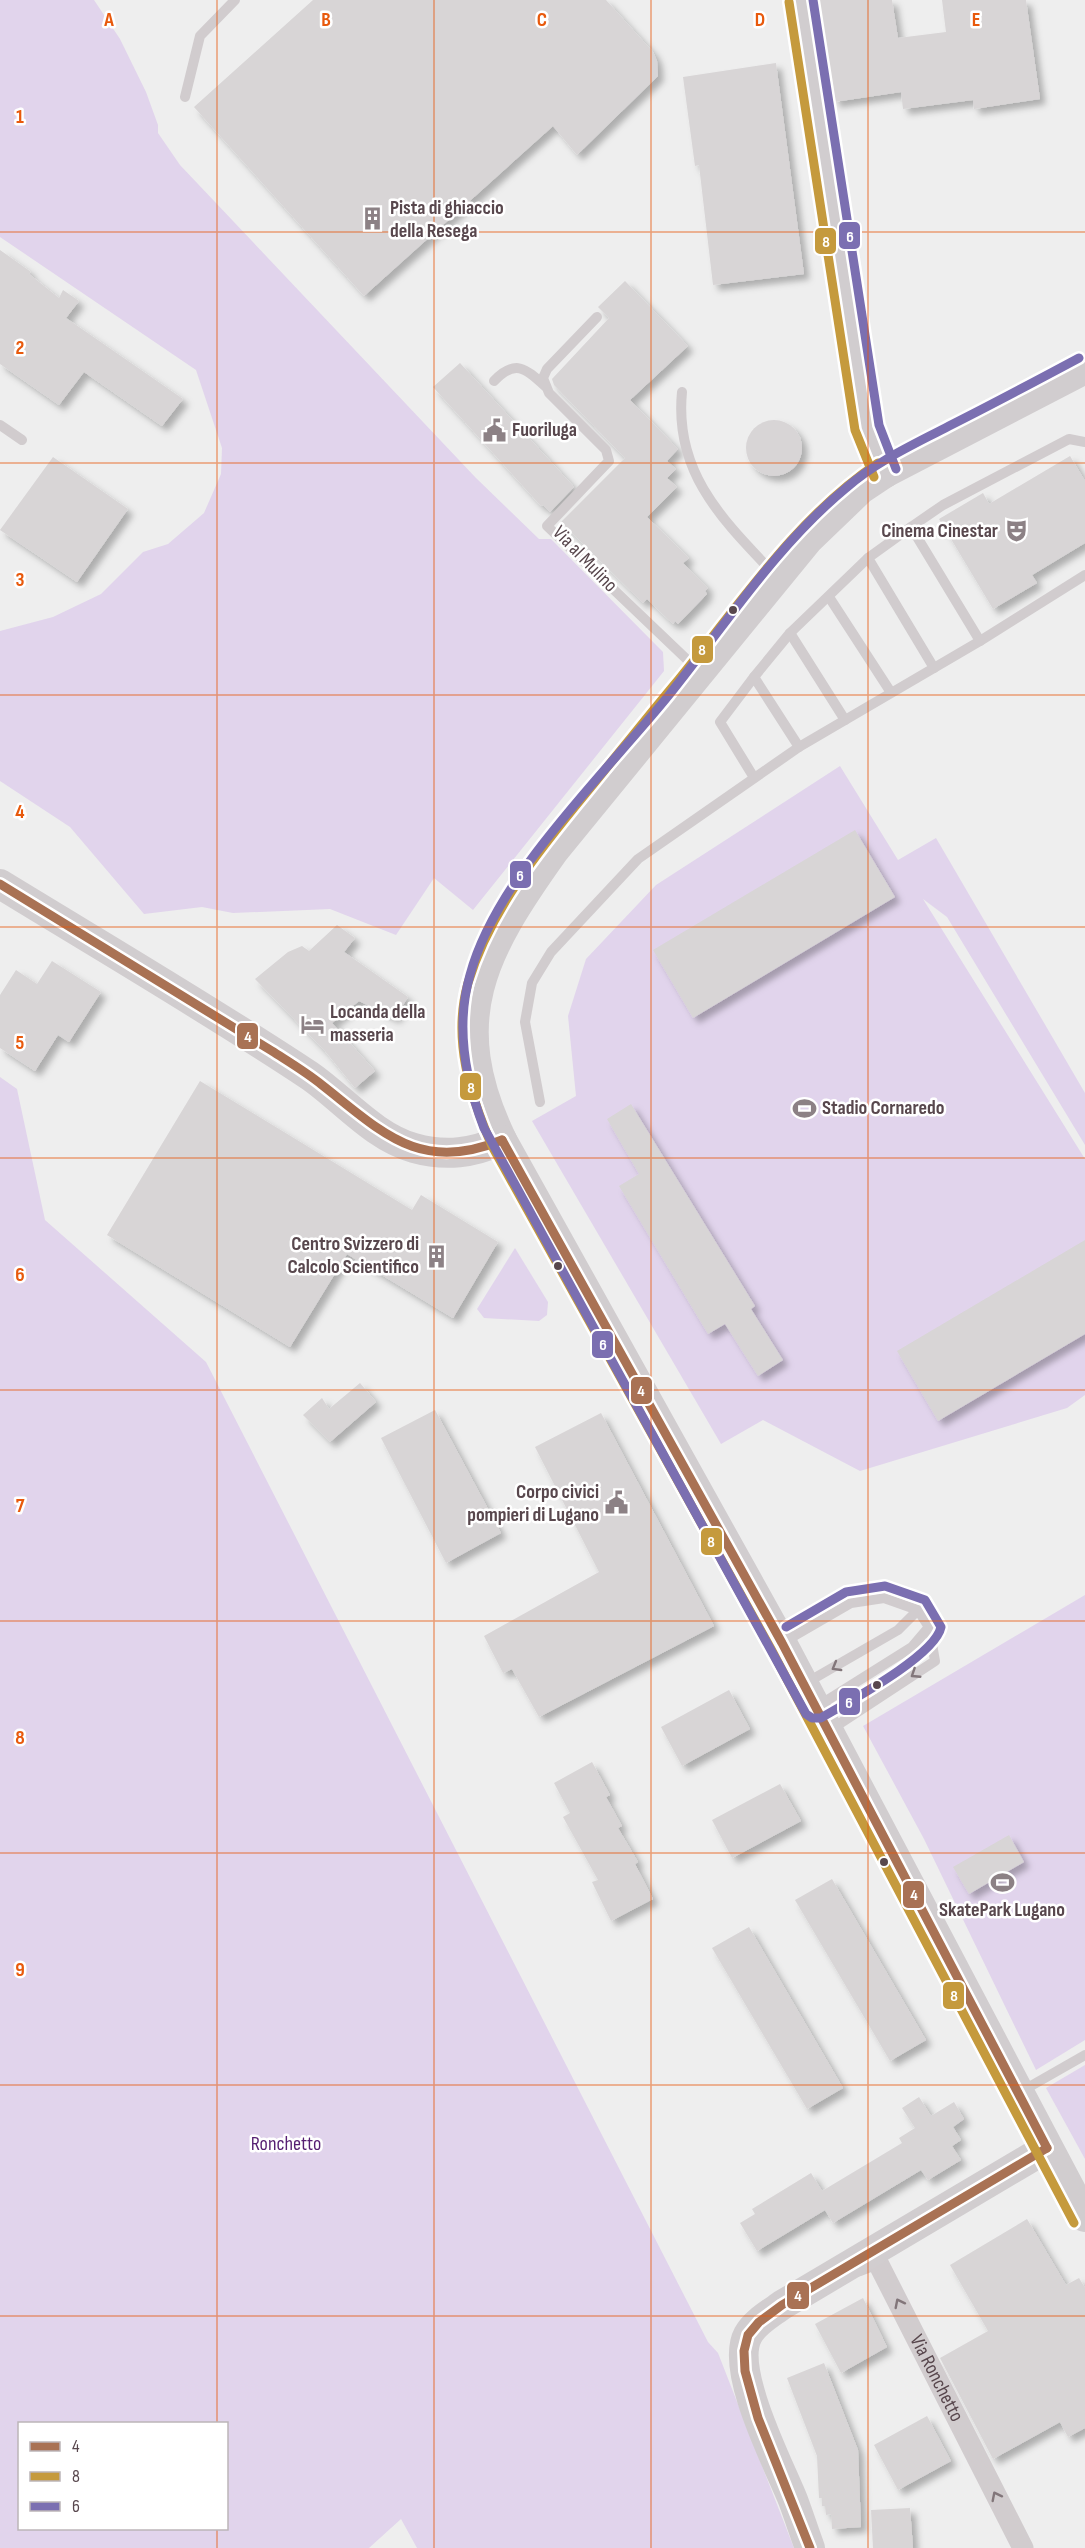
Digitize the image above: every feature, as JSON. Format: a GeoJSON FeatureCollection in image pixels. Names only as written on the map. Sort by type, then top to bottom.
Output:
{"type":"FeatureCollection","features":[{"type":"Feature","properties":{"kind":"main road"},"geometry":{"type":"LineString","coordinates":[[801,0],[867,428],[885,472]]}},
{"type":"Feature","properties":{"kind":"main road"},"geometry":{"type":"LineString","coordinates":[[1085,369],[885,472],[840,508],[778,577],[702,674],[554,852],[505,922],[488,958],[476,1003],[474,1041],[477,1075],[502,1140],[782,1643],[1085,2217]]}},
{"type":"Feature","properties":{"kind":"main road"},"geometry":{"type":"LineString","coordinates":[[0,884],[310,1076],[372,1125],[401,1143],[450,1153],[475,1152],[502,1140]]}},
{"type":"Feature","properties":{"kind":"main road"},"geometry":{"type":"LineString","coordinates":[[810,2548],[794,2502],[765,2437],[746,2378],[743,2353],[748,2336],[762,2320],[825,2279],[1047,2148]]}},
{"type":"Feature","properties":{"kind":"street","name":"Via Ronchetto"},"geometry":{"type":"LineString","coordinates":[[825,2279],[876,2259],[1023,2548]]}},
{"type":"Feature","properties":{"kind":"lane"},"geometry":{"type":"LineString","coordinates":[[185,97],[200,36],[235,0]]}},
{"type":"Feature","properties":{"kind":"lane"},"geometry":{"type":"LineString","coordinates":[[544,386],[543,378],[548,369],[597,317]]}},
{"type":"Feature","properties":{"kind":"lane","name":"Via al Mulino"},"geometry":{"type":"LineString","coordinates":[[494,381],[505,369],[513,367],[524,369],[544,386],[606,450],[609,461],[547,526],[702,674]]}},
{"type":"Feature","properties":{"kind":"lane"},"geometry":{"type":"LineString","coordinates":[[682,392],[680,414],[684,446],[696,479],[719,514],[778,577]]}},
{"type":"Feature","properties":{"kind":"lane"},"geometry":{"type":"LineString","coordinates":[[0,425],[22,440]]}},
{"type":"Feature","properties":{"kind":"lane"},"geometry":{"type":"LineString","coordinates":[[753,776],[720,722],[790,633],[868,558],[943,505],[1069,439],[1085,442]]}},
{"type":"Feature","properties":{"kind":"lane"},"geometry":{"type":"LineString","coordinates":[[911,527],[980,641]]}},
{"type":"Feature","properties":{"kind":"lane"},"geometry":{"type":"LineString","coordinates":[[868,558],[934,668]]}},
{"type":"Feature","properties":{"kind":"lane"},"geometry":{"type":"LineString","coordinates":[[540,1102],[525,1022],[532,983],[551,952],[638,859],[753,776],[890,691],[980,641],[1085,575]]}},
{"type":"Feature","properties":{"kind":"lane"},"geometry":{"type":"LineString","coordinates":[[829,597],[890,691]]}},
{"type":"Feature","properties":{"kind":"lane"},"geometry":{"type":"LineString","coordinates":[[790,633],[845,720]]}},
{"type":"Feature","properties":{"kind":"lane"},"geometry":{"type":"LineString","coordinates":[[754,677],[799,747]]}},
{"type":"Feature","properties":{"kind":"lane"},"geometry":{"type":"LineString","coordinates":[[782,1643],[851,1603],[884,1598],[918,1610],[929,1627],[935,1661],[816,1707]]}},
{"type":"Feature","properties":{"kind":"lane"},"geometry":{"type":"LineString","coordinates":[[816,1707],[918,1610]]}},
{"type":"Feature","properties":{"kind":"lane"},"geometry":{"type":"LineString","coordinates":[[816,1707],[912,1647],[929,1627]]}},
{"type":"Feature","properties":{"kind":"lane"},"geometry":{"type":"LineString","coordinates":[[1019,2092],[1085,2055]]}},
{"type":"Feature","properties":{"kind":"green space"},"geometry":{"type":"Polygon","coordinates":[[[0,0],[94,0],[120,39],[146,92],[158,125],[158,133],[180,165],[476,478],[539,539],[551,539],[663,652],[664,671],[473,910],[434,878],[396,935],[330,909],[233,913],[202,907],[144,914],[70,827],[0,781],[0,631],[53,617],[101,594],[143,552],[168,544],[204,513],[221,474],[222,448],[196,370],[0,237],[0,0]]]}},
{"type":"Feature","properties":{"kind":"green space","name":"Stadio Cornaredo"},"geometry":{"type":"Polygon","coordinates":[[[840,766],[898,860],[936,838],[1085,1093],[1085,1145],[947,917],[923,899],[1085,1159],[1085,1395],[1067,1408],[860,1471],[763,1420],[721,1444],[532,1121],[576,1096],[568,1016],[586,959],[656,885],[840,766]]]}},
{"type":"Feature","properties":{"kind":"green space","name":"Ronchetto"},"geometry":{"type":"Polygon","coordinates":[[[0,1077],[17,1089],[45,1220],[206,1362],[708,2342],[718,2353],[794,2548],[417,2548],[401,2519],[369,2548],[0,2548],[0,1077]]]}},
{"type":"Feature","properties":{"kind":"green space"},"geometry":{"type":"Polygon","coordinates":[[[515,1248],[548,1302],[547,1315],[539,1321],[484,1318],[477,1309],[515,1248]]]}},
{"type":"Feature","properties":{"kind":"green space","name":"SkatePark Lugano"},"geometry":{"type":"Polygon","coordinates":[[[1085,1595],[1085,2040],[1036,2070],[924,1839],[863,1726],[1085,1595]]]}},
{"type":"Feature","properties":{"kind":"green space"},"geometry":{"type":"Polygon","coordinates":[[[1085,2065],[1085,2159],[1046,2088],[1085,2065]]]}},
{"type":"Feature","properties":{"kind":"building","name":"Pista di ghiaccio della Resega"},"geometry":{"type":"Polygon","coordinates":[[[313,0],[606,0],[653,52],[657,61],[658,76],[577,155],[553,126],[364,296],[194,107],[313,0]]]}},
{"type":"Feature","properties":{"kind":"building"},"geometry":{"type":"Polygon","coordinates":[[[819,0],[892,0],[898,38],[946,32],[942,0],[1026,0],[1040,99],[974,109],[973,100],[903,109],[901,92],[834,102],[819,0]]]}},
{"type":"Feature","properties":{"kind":"building"},"geometry":{"type":"Polygon","coordinates":[[[776,63],[804,274],[713,285],[699,165],[695,166],[683,77],[776,63]]]}},
{"type":"Feature","properties":{"kind":"building"},"geometry":{"type":"Polygon","coordinates":[[[0,250],[31,272],[29,274],[59,298],[63,290],[79,301],[66,318],[183,399],[162,426],[84,372],[59,405],[0,364],[0,250]]]}},
{"type":"Feature","properties":{"kind":"building"},"geometry":{"type":"Polygon","coordinates":[[[625,281],[688,346],[630,400],[678,449],[667,461],[676,469],[667,478],[677,487],[647,517],[689,558],[683,563],[708,588],[705,591],[707,594],[678,624],[675,621],[673,624],[647,599],[643,603],[561,522],[625,458],[554,385],[552,379],[609,318],[598,307],[625,281]]]}},
{"type":"Feature","properties":{"kind":"building"},"geometry":{"type":"Polygon","coordinates":[[[460,363],[574,487],[550,512],[543,505],[541,506],[433,387],[460,363]]]}},
{"type":"Feature","properties":{"kind":"building"},"geometry":{"type":"Polygon","coordinates":[[[774,420],[785,422],[794,428],[800,437],[802,448],[800,459],[794,468],[785,474],[774,476],[763,474],[754,468],[748,459],[746,448],[748,437],[754,428],[763,422],[774,420]]]}},
{"type":"Feature","properties":{"kind":"building","name":"Cinema Cinestar"},"geometry":{"type":"Polygon","coordinates":[[[1070,456],[1085,481],[1085,543],[1032,575],[1037,583],[993,609],[939,519],[983,493],[989,504],[1070,456]]]}},
{"type":"Feature","properties":{"kind":"building"},"geometry":{"type":"Polygon","coordinates":[[[53,457],[128,509],[77,582],[0,530],[53,457]]]}},
{"type":"Feature","properties":{"kind":"building"},"geometry":{"type":"Polygon","coordinates":[[[855,830],[895,897],[693,1018],[653,950],[855,830]]]}},
{"type":"Feature","properties":{"kind":"building"},"geometry":{"type":"Polygon","coordinates":[[[337,925],[355,938],[344,952],[408,997],[395,1018],[359,1001],[332,1023],[375,1071],[355,1088],[325,1051],[255,979],[288,952],[302,946],[309,951],[337,925]]]}},
{"type":"Feature","properties":{"kind":"building"},"geometry":{"type":"Polygon","coordinates":[[[52,961],[101,992],[69,1042],[58,1035],[35,1071],[0,1048],[0,995],[16,970],[37,984],[52,961]]]}},
{"type":"Feature","properties":{"kind":"building","name":"Centro Svizzero di Calcolo Scientifico"},"geometry":{"type":"Polygon","coordinates":[[[200,1081],[412,1210],[421,1195],[498,1242],[453,1318],[347,1254],[290,1347],[107,1235],[200,1081]]]}},
{"type":"Feature","properties":{"kind":"building"},"geometry":{"type":"Polygon","coordinates":[[[631,1104],[755,1306],[751,1309],[783,1360],[758,1376],[725,1324],[708,1334],[619,1186],[639,1174],[607,1119],[631,1104]]]}},
{"type":"Feature","properties":{"kind":"building"},"geometry":{"type":"Polygon","coordinates":[[[1085,1240],[1085,1334],[938,1421],[897,1351],[1085,1240]]]}},
{"type":"Feature","properties":{"kind":"building"},"geometry":{"type":"Polygon","coordinates":[[[360,1383],[376,1402],[330,1442],[303,1415],[322,1398],[329,1409],[360,1383]]]}},
{"type":"Feature","properties":{"kind":"building"},"geometry":{"type":"Polygon","coordinates":[[[435,1410],[501,1533],[446,1563],[381,1438],[435,1410]]]}},
{"type":"Feature","properties":{"kind":"building"},"geometry":{"type":"Polygon","coordinates":[[[601,1413],[714,1626],[539,1717],[512,1669],[503,1673],[484,1636],[599,1572],[535,1447],[601,1413]]]}},
{"type":"Feature","properties":{"kind":"building"},"geometry":{"type":"Polygon","coordinates":[[[729,1690],[750,1729],[682,1766],[661,1727],[729,1690]]]}},
{"type":"Feature","properties":{"kind":"building"},"geometry":{"type":"Polygon","coordinates":[[[592,1762],[610,1795],[606,1797],[622,1826],[618,1828],[638,1862],[635,1864],[653,1899],[611,1921],[592,1882],[598,1880],[563,1817],[570,1813],[554,1783],[592,1762]]]}},
{"type":"Feature","properties":{"kind":"building"},"geometry":{"type":"Polygon","coordinates":[[[780,1784],[801,1821],[732,1858],[712,1820],[780,1784]]]}},
{"type":"Feature","properties":{"kind":"building"},"geometry":{"type":"Polygon","coordinates":[[[1009,1835],[1024,1862],[969,1894],[953,1867],[1009,1835]]]}},
{"type":"Feature","properties":{"kind":"building"},"geometry":{"type":"Polygon","coordinates":[[[832,1879],[926,2040],[890,2061],[795,1900],[832,1879]]]}},
{"type":"Feature","properties":{"kind":"building"},"geometry":{"type":"Polygon","coordinates":[[[749,1927],[843,2088],[807,2109],[712,1948],[749,1927]]]}},
{"type":"Feature","properties":{"kind":"building"},"geometry":{"type":"Polygon","coordinates":[[[919,2097],[931,2116],[954,2102],[964,2119],[953,2127],[961,2140],[952,2146],[961,2160],[928,2180],[921,2170],[833,2223],[825,2210],[757,2251],[740,2223],[755,2214],[752,2209],[811,2173],[822,2191],[902,2143],[899,2138],[915,2128],[902,2108],[919,2097]]]}},
{"type":"Feature","properties":{"kind":"building"},"geometry":{"type":"Polygon","coordinates":[[[1027,2219],[1066,2285],[1079,2278],[1085,2288],[1085,2428],[1068,2437],[1060,2422],[993,2459],[940,2358],[988,2331],[950,2265],[1027,2219]]]}},
{"type":"Feature","properties":{"kind":"building"},"geometry":{"type":"Polygon","coordinates":[[[863,2298],[887,2347],[841,2373],[815,2324],[863,2298]]]}},
{"type":"Feature","properties":{"kind":"building"},"geometry":{"type":"Polygon","coordinates":[[[824,2363],[858,2450],[861,2527],[832,2529],[831,2514],[826,2515],[825,2506],[822,2506],[822,2498],[819,2498],[817,2456],[787,2378],[824,2363]]]}},
{"type":"Feature","properties":{"kind":"building"},"geometry":{"type":"Polygon","coordinates":[[[927,2416],[951,2461],[898,2490],[874,2445],[927,2416]]]}},
{"type":"Feature","properties":{"kind":"building"},"geometry":{"type":"Polygon","coordinates":[[[910,2508],[913,2548],[873,2548],[871,2510],[910,2508]]]}},
{"type":"Feature","properties":{"kind":"transit line","name":"6"},"geometry":{"type":"LineString","coordinates":[[813,0],[879,425],[896,469]]}},
{"type":"Feature","properties":{"kind":"transit line","name":"8"},"geometry":{"type":"LineString","coordinates":[[789,2],[855,430],[874,477]]}},
{"type":"Feature","properties":{"kind":"transit line","name":"6"},"geometry":{"type":"LineString","coordinates":[[786,1627],[846,1592],[885,1586],[925,1600],[941,1627],[935,1639],[924,1651],[869,1690],[821,1718],[812,1718],[806,1714],[484,1128],[472,1091],[464,1053],[463,1014],[470,975],[483,938],[503,901],[528,864],[585,792],[669,695],[774,560],[797,535],[846,488],[883,462],[1079,358]]}},
{"type":"Feature","properties":{"kind":"transit line","name":"8"},"geometry":{"type":"LineString","coordinates":[[878,463],[821,509],[771,563],[534,858],[489,930],[478,956],[468,983],[464,1004],[463,1046],[471,1087],[492,1146],[771,1649],[1074,2223]]}},
{"type":"Feature","properties":{"kind":"transit line","name":"4"},"geometry":{"type":"LineString","coordinates":[[0,884],[291,1063],[364,1118],[404,1143],[425,1150],[448,1152],[473,1149],[502,1140]]}},
{"type":"Feature","properties":{"kind":"transit line","name":"4"},"geometry":{"type":"LineString","coordinates":[[502,1140],[782,1643],[1047,2148]]}},
{"type":"Feature","properties":{"kind":"transit line","name":"4"},"geometry":{"type":"LineString","coordinates":[[810,2548],[758,2418],[745,2371],[744,2351],[748,2335],[759,2322],[782,2305],[1047,2148]]}},
{"type":"Feature","properties":{"kind":"place","name":"Pista di ghiaccio della Resega"},"geometry":{"type":"Point","coordinates":[372,219]}},
{"type":"Feature","properties":{"kind":"place","name":"Fuoriluga"},"geometry":{"type":"Point","coordinates":[494,430]}},
{"type":"Feature","properties":{"kind":"place","name":"Cinema Cinestar"},"geometry":{"type":"Point","coordinates":[1016,531]}},
{"type":"Feature","properties":{"kind":"place","name":"Locanda della masseria"},"geometry":{"type":"Point","coordinates":[312,1024]}},
{"type":"Feature","properties":{"kind":"place","name":"Stadio Cornaredo"},"geometry":{"type":"Point","coordinates":[804,1108]}},
{"type":"Feature","properties":{"kind":"place","name":"Centro Svizzero di Calcolo Scientifico"},"geometry":{"type":"Point","coordinates":[437,1256]}},
{"type":"Feature","properties":{"kind":"place","name":"Corpo civici pompieri di Lugano"},"geometry":{"type":"Point","coordinates":[617,1503]}},
{"type":"Feature","properties":{"kind":"place","name":"SkatePark Lugano"},"geometry":{"type":"Point","coordinates":[1002,1882]}}]}
